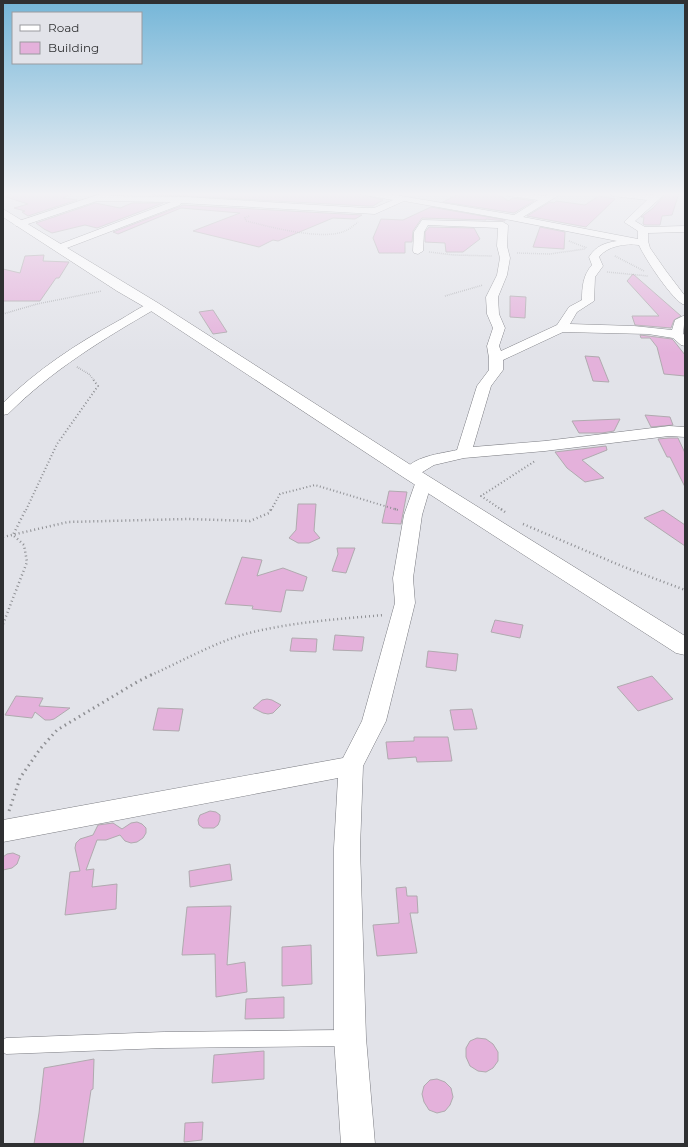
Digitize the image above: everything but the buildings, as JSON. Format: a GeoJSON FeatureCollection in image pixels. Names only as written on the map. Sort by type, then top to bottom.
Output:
{"type":"FeatureCollection","features":[{"type":"Feature","properties":{"kind":"main road"},"geometry":{"type":"LineString","coordinates":[[59,248],[118,286],[153,306],[417,477],[685,647]]}},
{"type":"Feature","properties":{"kind":"street"},"geometry":{"type":"LineString","coordinates":[[59,248],[63,247]]}},
{"type":"Feature","properties":{"kind":"street"},"geometry":{"type":"LineString","coordinates":[[418,247],[418,251]]}},
{"type":"Feature","properties":{"kind":"street"},"geometry":{"type":"LineString","coordinates":[[464,453],[484,386],[496,370],[496,358],[493,346],[499,328],[493,314],[492,297],[502,275],[505,258],[502,247]]}},
{"type":"Feature","properties":{"kind":"street"},"geometry":{"type":"LineString","coordinates":[[561,328],[573,310],[588,300],[588,284],[591,272],[598,266],[594,257],[597,251],[603,247]]}},
{"type":"Feature","properties":{"kind":"street"},"geometry":{"type":"LineString","coordinates":[[649,247],[669,284],[685,302]]}},
{"type":"Feature","properties":{"kind":"street"},"geometry":{"type":"LineString","coordinates":[[3,411],[19,394],[86,344],[153,306]]}},
{"type":"Feature","properties":{"kind":"street"},"geometry":{"type":"LineString","coordinates":[[496,358],[561,328],[654,330],[681,339],[679,324],[685,319]]}},
{"type":"Feature","properties":{"kind":"street"},"geometry":{"type":"LineString","coordinates":[[358,1144],[350,1038],[347,848],[351,766],[374,722],[405,603],[403,578],[413,515],[417,477],[429,462],[464,453],[544,446],[669,431],[685,432]]}},
{"type":"Feature","properties":{"kind":"street"},"geometry":{"type":"LineString","coordinates":[[6,823],[351,766]]}},
{"type":"Feature","properties":{"kind":"lane"},"geometry":{"type":"LineString","coordinates":[[6,1046],[164,1040],[350,1038]]}},
{"type":"Feature","properties":{"kind":"path"},"geometry":{"type":"LineString","coordinates":[[591,272],[651,276]]}},
{"type":"Feature","properties":{"kind":"path"},"geometry":{"type":"LineString","coordinates":[[445,296],[477,286],[499,282]]}},
{"type":"Feature","properties":{"kind":"path"},"geometry":{"type":"LineString","coordinates":[[3,314],[37,304],[97,292],[118,286]]}},
{"type":"Feature","properties":{"kind":"path"},"geometry":{"type":"LineString","coordinates":[[14,535],[56,444],[98,386],[89,374],[64,360]]}},
{"type":"Feature","properties":{"kind":"path"},"geometry":{"type":"LineString","coordinates":[[507,514],[481,496],[535,461],[544,446]]}},
{"type":"Feature","properties":{"kind":"path"},"geometry":{"type":"LineString","coordinates":[[3,537],[68,522],[188,519],[250,521],[269,513],[280,494],[315,485],[413,515]]}},
{"type":"Feature","properties":{"kind":"path"},"geometry":{"type":"LineString","coordinates":[[520,523],[583,548],[644,576],[685,590]]}},
{"type":"Feature","properties":{"kind":"path"},"geometry":{"type":"LineString","coordinates":[[3,624],[27,562],[24,545],[14,535]]}},
{"type":"Feature","properties":{"kind":"path"},"geometry":{"type":"LineString","coordinates":[[6,823],[20,778],[40,750],[57,730],[137,682],[218,644],[248,633],[302,623],[402,614]]}}]}
